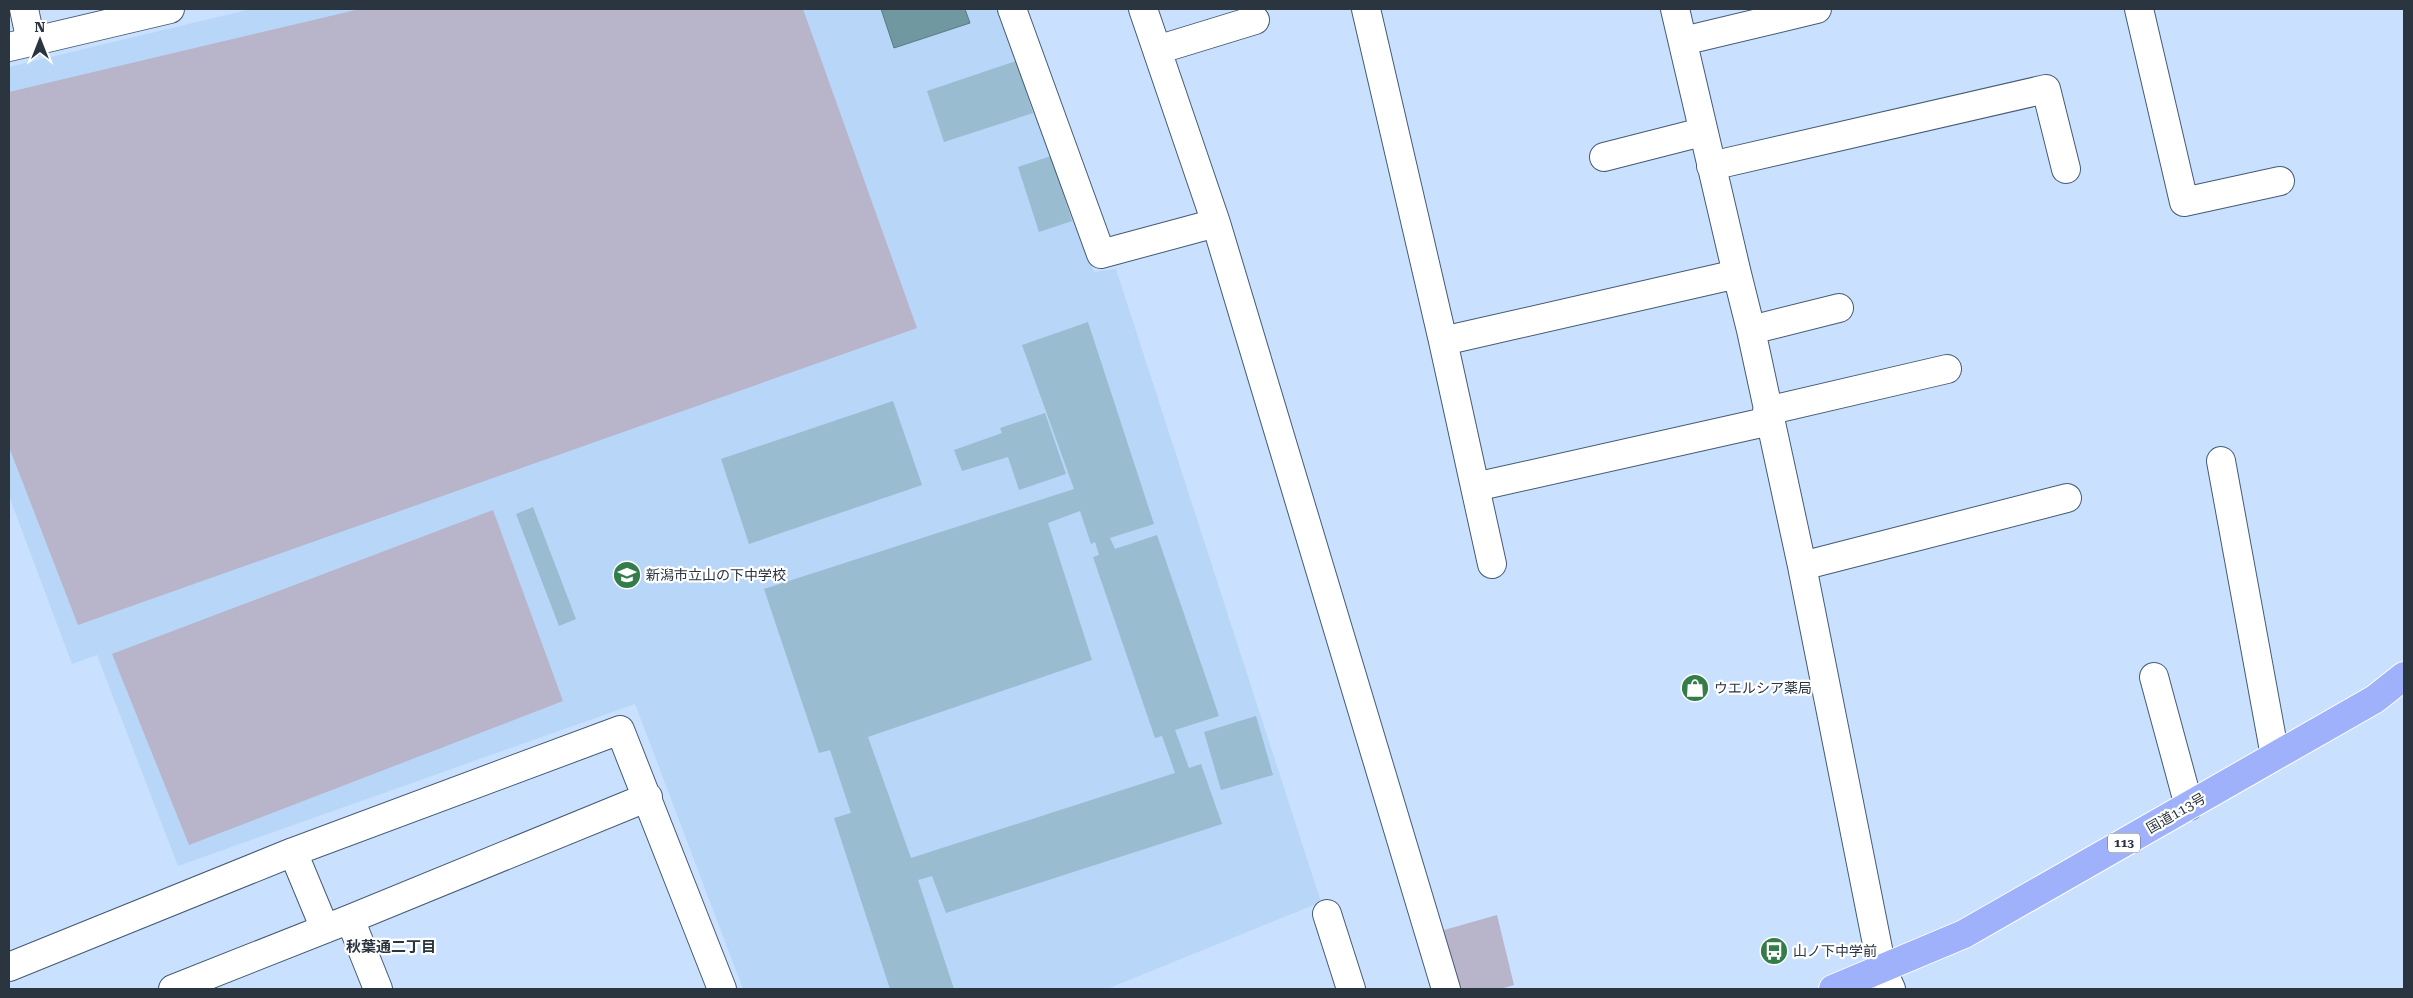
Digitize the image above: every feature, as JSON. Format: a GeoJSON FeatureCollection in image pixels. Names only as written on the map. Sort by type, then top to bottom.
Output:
{"type":"FeatureCollection","features":[{"type":"Feature","properties":{"kind":"highway","name":"国道113号"},"geometry":{"type":"LineString","coordinates":[[1833,989],[1886,979],[2375,700],[2404,676]]}},
{"type":"Feature","properties":{"kind":"street"},"geometry":{"type":"LineString","coordinates":[[24,9],[20,44],[170,9]]}},
{"type":"Feature","properties":{"kind":"street"},"geometry":{"type":"LineString","coordinates":[[1012,9],[1101,254],[1216,222]]}},
{"type":"Feature","properties":{"kind":"street"},"geometry":{"type":"LineString","coordinates":[[1142,9],[1216,222],[1446,989]]}},
{"type":"Feature","properties":{"kind":"street"},"geometry":{"type":"LineString","coordinates":[[1366,9],[1443,341],[1492,564]]}},
{"type":"Feature","properties":{"kind":"street"},"geometry":{"type":"LineString","coordinates":[[1675,9],[1702,132],[1751,330],[1802,566],[1886,979]]}},
{"type":"Feature","properties":{"kind":"street"},"geometry":{"type":"LineString","coordinates":[[1683,41],[1817,9]]}},
{"type":"Feature","properties":{"kind":"street"},"geometry":{"type":"LineString","coordinates":[[2139,9],[2184,202],[2280,181]]}},
{"type":"Feature","properties":{"kind":"street"},"geometry":{"type":"LineString","coordinates":[[1157,50],[1255,20]]}},
{"type":"Feature","properties":{"kind":"street"},"geometry":{"type":"LineString","coordinates":[[1711,166],[2046,89],[2066,169]]}},
{"type":"Feature","properties":{"kind":"street"},"geometry":{"type":"LineString","coordinates":[[1604,157],[1702,132]]}},
{"type":"Feature","properties":{"kind":"street"},"geometry":{"type":"LineString","coordinates":[[1443,341],[1737,274]]}},
{"type":"Feature","properties":{"kind":"street"},"geometry":{"type":"LineString","coordinates":[[1751,330],[1839,308]]}},
{"type":"Feature","properties":{"kind":"street"},"geometry":{"type":"LineString","coordinates":[[1475,487],[1769,416],[1947,369]]}},
{"type":"Feature","properties":{"kind":"street"},"geometry":{"type":"LineString","coordinates":[[2221,461],[2275,756]]}},
{"type":"Feature","properties":{"kind":"street"},"geometry":{"type":"LineString","coordinates":[[1802,566],[2067,498]]}},
{"type":"Feature","properties":{"kind":"street"},"geometry":{"type":"LineString","coordinates":[[2154,677],[2189,806]]}},
{"type":"Feature","properties":{"kind":"street"},"geometry":{"type":"LineString","coordinates":[[9,967],[293,852],[620,730],[648,797],[722,989]]}},
{"type":"Feature","properties":{"kind":"street"},"geometry":{"type":"LineString","coordinates":[[173,989],[338,924],[648,797]]}},
{"type":"Feature","properties":{"kind":"street"},"geometry":{"type":"LineString","coordinates":[[293,852],[378,989]]}},
{"type":"Feature","properties":{"kind":"street"},"geometry":{"type":"LineString","coordinates":[[1327,914],[1351,989]]}},
{"type":"Feature","properties":{"kind":"shaded area","name":"新潟市立山の下中学校"},"geometry":{"type":"Polygon","coordinates":[[[251,9],[998,9],[1094,272],[1116,269],[1321,902],[1107,989],[743,989],[635,704],[178,866],[97,655],[72,664],[9,496],[9,67],[251,9]]]}},
{"type":"Feature","properties":{"kind":"shaded area"},"geometry":{"type":"Polygon","coordinates":[[[360,9],[803,9],[917,328],[78,625],[9,447],[9,92],[360,9]]]}},
{"type":"Feature","properties":{"kind":"shaded area"},"geometry":{"type":"Polygon","coordinates":[[[881,9],[965,9],[970,23],[894,48],[881,9]]]}},
{"type":"Feature","properties":{"kind":"shaded area"},"geometry":{"type":"Polygon","coordinates":[[[493,510],[563,701],[189,845],[112,654],[493,510]]]}},
{"type":"Feature","properties":{"kind":"shaded area"},"geometry":{"type":"Polygon","coordinates":[[[1497,915],[1514,985],[1500,989],[1446,989],[1430,934],[1497,915]]]}},
{"type":"Feature","properties":{"kind":"building"},"geometry":{"type":"Polygon","coordinates":[[[1016,61],[1033,113],[944,142],[927,91],[1016,61]]]}},
{"type":"Feature","properties":{"kind":"building"},"geometry":{"type":"Polygon","coordinates":[[[1051,156],[1072,221],[1039,232],[1018,167],[1051,156]]]}},
{"type":"Feature","properties":{"kind":"building"},"geometry":{"type":"Polygon","coordinates":[[[1088,322],[1154,524],[1110,538],[1115,549],[1157,535],[1219,716],[1175,730],[1189,768],[1201,764],[1222,824],[946,913],[932,876],[918,880],[954,989],[890,989],[834,818],[851,813],[830,750],[819,753],[764,589],[1074,489],[1022,345],[1088,322]],[[1080,511],[1048,523],[1092,660],[868,737],[911,858],[1175,773],[1162,736],[1155,738],[1093,557],[1099,555],[1095,542],[1091,544],[1080,511]]]}},
{"type":"Feature","properties":{"kind":"building"},"geometry":{"type":"Polygon","coordinates":[[[893,401],[922,485],[749,544],[721,459],[893,401]]]}},
{"type":"Feature","properties":{"kind":"building"},"geometry":{"type":"Polygon","coordinates":[[[1045,413],[1066,474],[1019,490],[1008,457],[962,471],[954,450],[1002,433],[1000,428],[1045,413]]]}},
{"type":"Feature","properties":{"kind":"building"},"geometry":{"type":"Polygon","coordinates":[[[533,507],[576,619],[559,626],[516,514],[533,507]]]}},
{"type":"Feature","properties":{"kind":"building"},"geometry":{"type":"Polygon","coordinates":[[[1256,716],[1273,775],[1221,790],[1204,732],[1256,716]]]}},
{"type":"Feature","properties":{"kind":"place","name":"新潟市立山の下中学校"},"geometry":{"type":"Point","coordinates":[627,575]}},
{"type":"Feature","properties":{"kind":"place","name":"ウエルシア薬局"},"geometry":{"type":"Point","coordinates":[1695,688]}},
{"type":"Feature","properties":{"kind":"place","name":"山ノ下中学前"},"geometry":{"type":"Point","coordinates":[1774,951]}},
{"type":"Feature","properties":{"kind":"district","name":"秋葉通二丁目"},"geometry":{"type":"Point","coordinates":[391,947]}}]}
